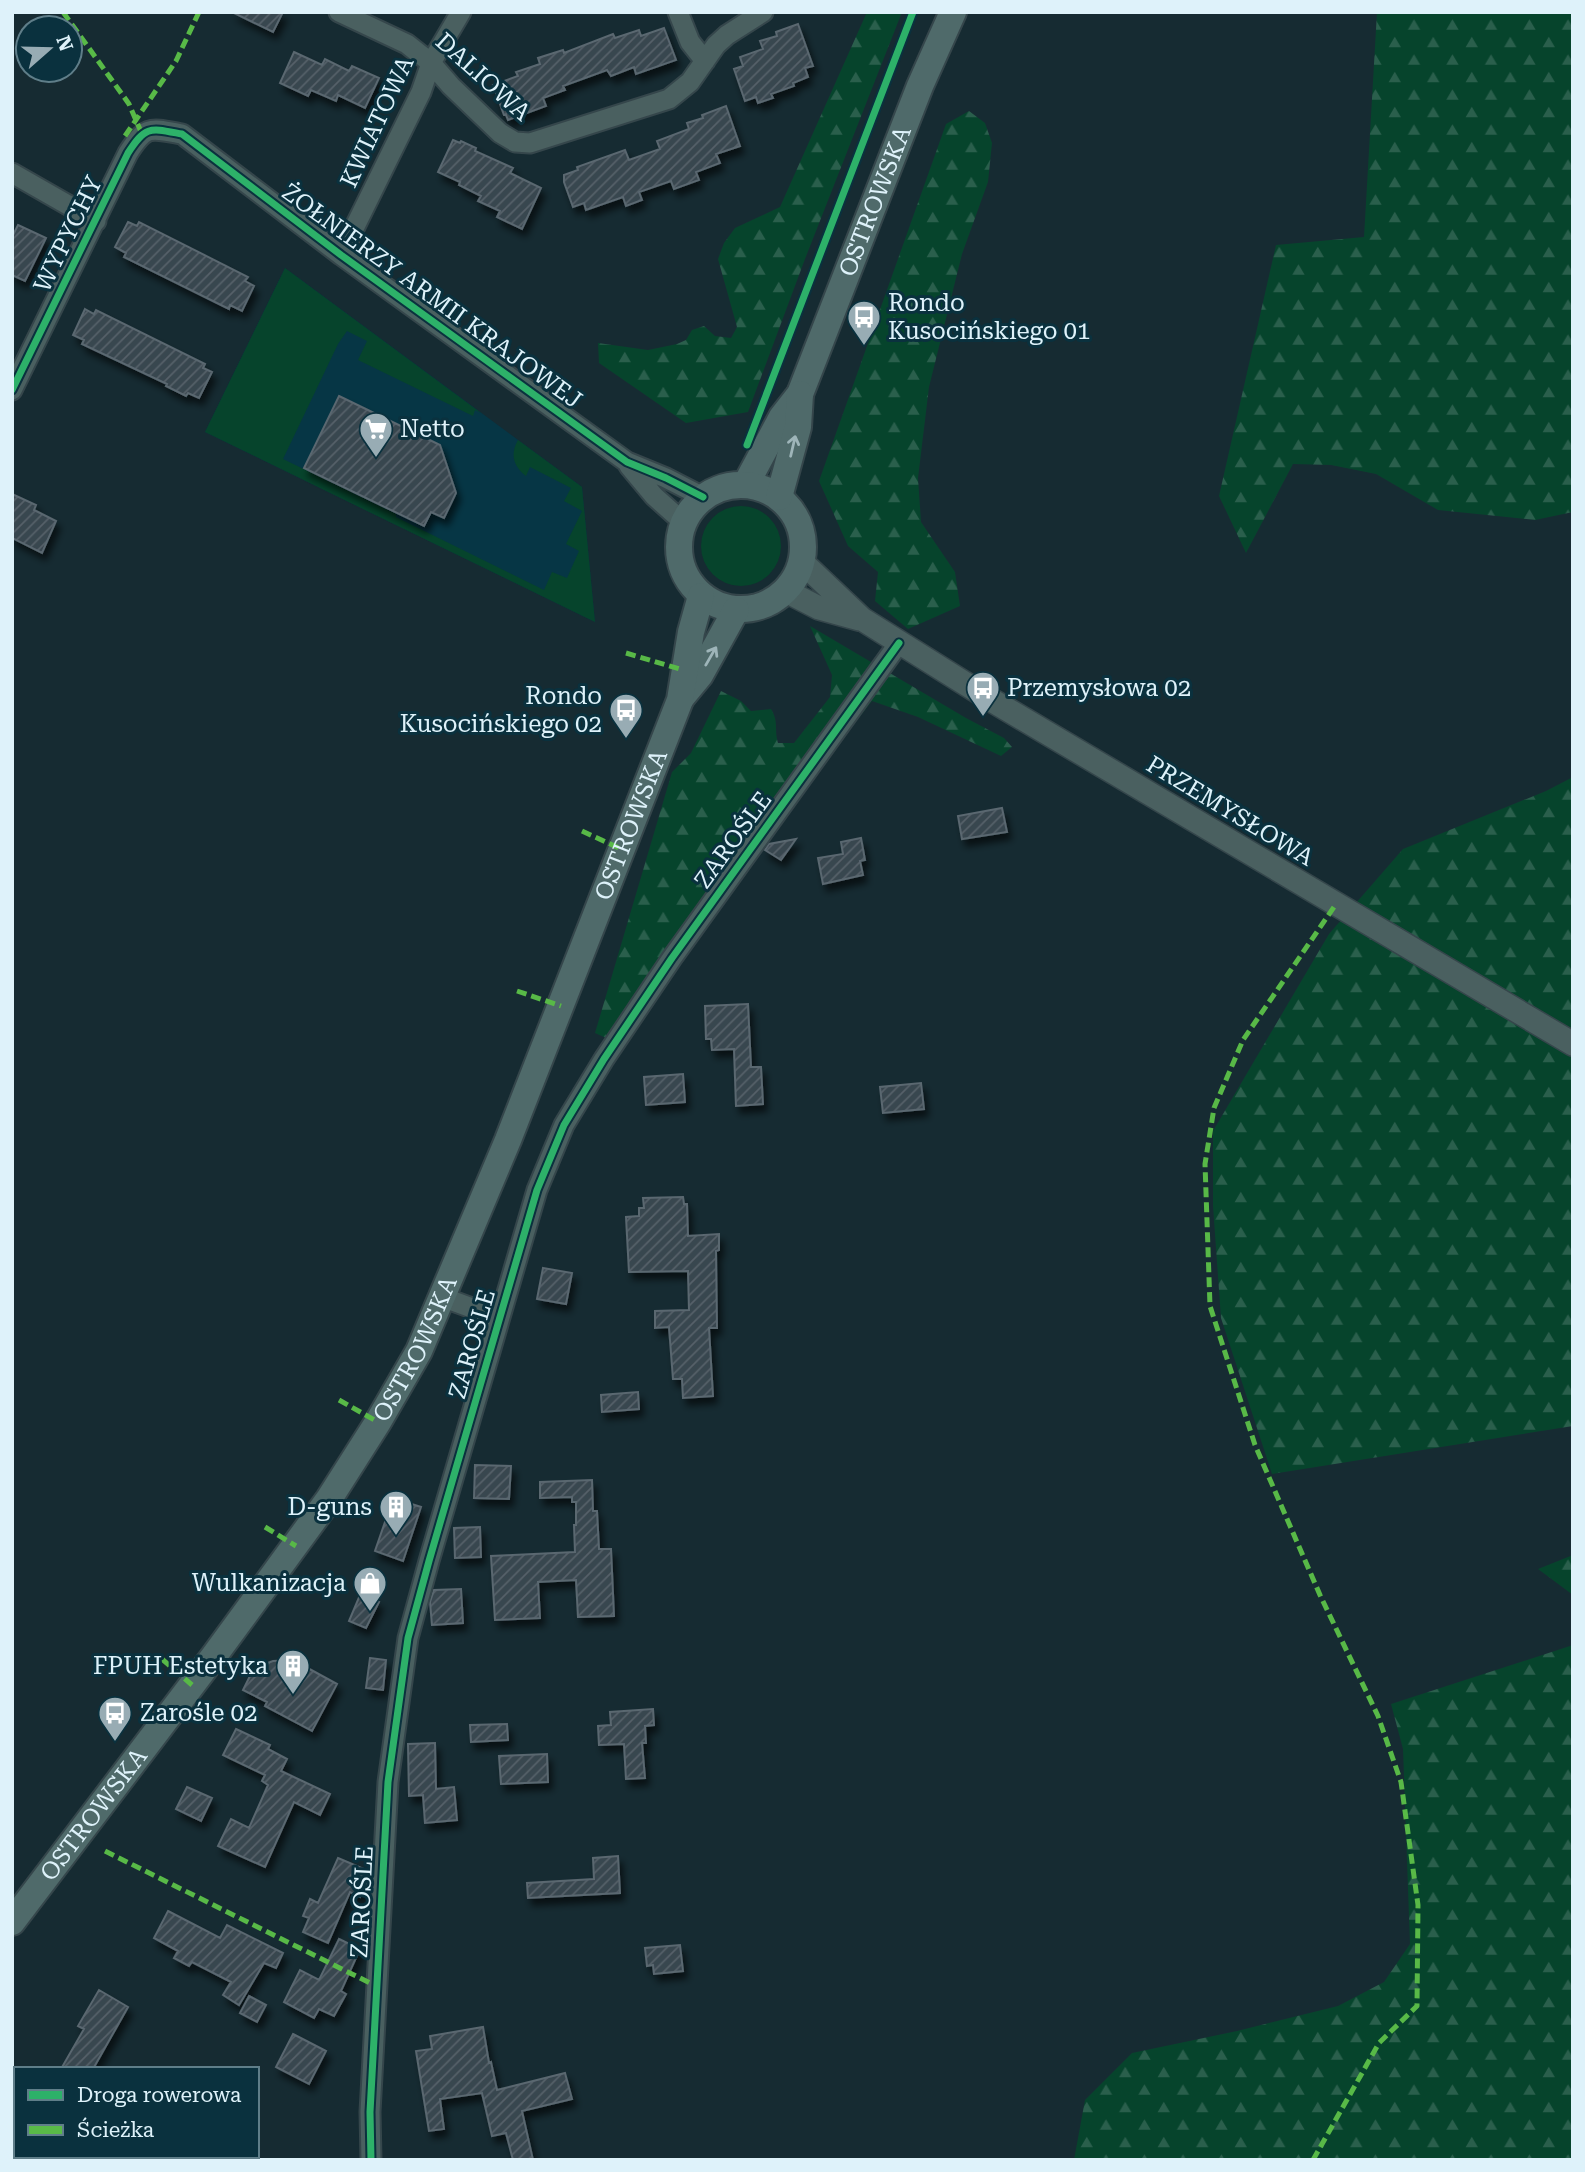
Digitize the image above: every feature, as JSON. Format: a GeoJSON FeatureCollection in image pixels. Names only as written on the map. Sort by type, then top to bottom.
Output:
{"type":"FeatureCollection","features":[{"type":"Feature","properties":{"kind":"main road","name":"OSTROWSKA"},"geometry":{"type":"LineString","coordinates":[[746,484],[782,417],[800,394],[920,86],[953,12]]}},
{"type":"Feature","properties":{"kind":"main road","name":"OSTROWSKA"},"geometry":{"type":"LineString","coordinates":[[779,497],[798,427],[800,394]]}},
{"type":"Feature","properties":{"kind":"main road"},"geometry":{"type":"LineString","coordinates":[[746,484],[763,488],[779,497],[795,515],[803,538],[802,562],[796,578],[786,591],[763,606],[736,610],[718,606],[701,596],[687,581],[680,562],[678,542],[683,522],[691,508],[703,497],[716,489],[746,484]]}},
{"type":"Feature","properties":{"kind":"main road","name":"OSTROWSKA"},"geometry":{"type":"LineString","coordinates":[[12,1922],[231,1634],[329,1499],[419,1351],[512,1128],[680,700],[691,632],[701,596]]}},
{"type":"Feature","properties":{"kind":"main road","name":"OSTROWSKA"},"geometry":{"type":"LineString","coordinates":[[680,700],[700,675],[736,610]]}},
{"type":"Feature","properties":{"kind":"street","name":"DALIOWA"},"geometry":{"type":"LineString","coordinates":[[339,12],[407,44],[431,63],[451,86],[500,132],[515,142],[522,143],[530,143],[669,99],[690,82],[727,35],[764,12]]}},
{"type":"Feature","properties":{"kind":"street","name":"KWIATOWA"},"geometry":{"type":"LineString","coordinates":[[341,255],[421,92],[431,63],[461,12]]}},
{"type":"Feature","properties":{"kind":"street"},"geometry":{"type":"LineString","coordinates":[[678,12],[690,42],[705,61]]}},
{"type":"Feature","properties":{"kind":"street","name":"ŻOŁNIERZY ARMII KRAJOWEJ"},"geometry":{"type":"LineString","coordinates":[[142,134],[157,129],[182,134],[341,255],[626,463],[654,496],[683,522]]}},
{"type":"Feature","properties":{"kind":"street","name":"WYPYCHY"},"geometry":{"type":"LineString","coordinates":[[12,390],[128,153],[142,134]]}},
{"type":"Feature","properties":{"kind":"street","name":"WYPYCHY"},"geometry":{"type":"LineString","coordinates":[[12,173],[96,221]]}},
{"type":"Feature","properties":{"kind":"street","name":"ŻOŁNIERZY ARMII KRAJOWEJ"},"geometry":{"type":"LineString","coordinates":[[626,463],[666,478],[703,497]]}},
{"type":"Feature","properties":{"kind":"street","name":"PRZEMYSŁOWA"},"geometry":{"type":"LineString","coordinates":[[802,562],[862,619],[993,702],[1573,1044]]}},
{"type":"Feature","properties":{"kind":"street","name":"PRZEMYSŁOWA"},"geometry":{"type":"LineString","coordinates":[[786,591],[819,608],[862,619]]}},
{"type":"Feature","properties":{"kind":"street","name":"ZAROŚLE"},"geometry":{"type":"LineString","coordinates":[[371,2160],[370,2112],[376,1986],[388,1782],[396,1714],[412,1625],[537,1190],[564,1125],[604,1059],[672,958],[899,643]]}},
{"type":"Feature","properties":{"kind":"street","name":"ZAROŚLE"},"geometry":{"type":"LineString","coordinates":[[442,1297],[499,1318]]}},
{"type":"Feature","properties":{"kind":"shaded area"},"geometry":{"type":"Polygon","coordinates":[[[285,268],[582,487],[595,622],[205,432],[285,268]]]}},
{"type":"Feature","properties":{"kind":"green space"},"geometry":{"type":"Polygon","coordinates":[[[867,12],[902,12],[748,412],[686,423],[599,363],[598,343],[648,350],[677,344],[686,340],[692,330],[704,326],[715,336],[731,338],[737,327],[718,259],[724,243],[735,228],[780,207],[867,12]]]}},
{"type":"Feature","properties":{"kind":"green space"},"geometry":{"type":"Polygon","coordinates":[[[1377,12],[1573,12],[1573,512],[1535,520],[1438,510],[1376,474],[1331,465],[1293,464],[1246,553],[1219,496],[1276,245],[1364,237],[1377,12]]]}},
{"type":"Feature","properties":{"kind":"green space"},"geometry":{"type":"Polygon","coordinates":[[[969,111],[985,123],[992,143],[988,182],[962,254],[929,387],[918,478],[921,522],[955,572],[960,606],[908,629],[875,601],[878,572],[848,546],[819,481],[946,124],[969,111]]]}},
{"type":"Feature","properties":{"kind":"green space"},"geometry":{"type":"Polygon","coordinates":[[[285,268],[481,413],[475,410],[473,416],[358,360],[367,341],[347,331],[338,344],[283,459],[544,590],[552,572],[567,578],[579,551],[566,544],[582,511],[564,501],[571,488],[530,467],[526,476],[522,472],[514,455],[518,440],[582,487],[595,622],[205,432],[285,268]]]}},
{"type":"Feature","properties":{"kind":"green space"},"geometry":{"type":"Polygon","coordinates":[[[741,506],[756,509],[769,518],[778,531],[781,546],[778,561],[769,574],[756,583],[741,586],[726,583],[713,574],[704,561],[701,546],[704,531],[713,518],[726,509],[741,506]]]}},
{"type":"Feature","properties":{"kind":"green space"},"geometry":{"type":"Polygon","coordinates":[[[810,626],[1004,738],[1012,747],[1001,756],[918,717],[872,701],[847,733],[810,763],[613,1041],[595,1033],[672,772],[691,753],[721,691],[741,701],[751,711],[771,709],[775,718],[778,743],[794,743],[830,697],[832,675],[810,626]]]}},
{"type":"Feature","properties":{"kind":"green space"},"geometry":{"type":"Polygon","coordinates":[[[1573,777],[1573,1426],[1272,1474],[1221,1318],[1213,1206],[1213,1131],[1329,934],[1403,849],[1546,791],[1573,777]]]}},
{"type":"Feature","properties":{"kind":"green space"},"geometry":{"type":"Polygon","coordinates":[[[1573,1555],[1573,1595],[1538,1569],[1573,1555]]]}},
{"type":"Feature","properties":{"kind":"green space"},"geometry":{"type":"Polygon","coordinates":[[[1573,1645],[1573,2160],[1074,2160],[1085,2100],[1132,2053],[1338,2006],[1384,1982],[1410,1944],[1403,1749],[1391,1704],[1573,1645]]]}},
{"type":"Feature","properties":{"kind":"building"},"geometry":{"type":"Polygon","coordinates":[[[232,12],[283,12],[273,32],[232,12]]]}},
{"type":"Feature","properties":{"kind":"building"},"geometry":{"type":"Polygon","coordinates":[[[798,24],[813,66],[805,68],[808,77],[793,83],[794,86],[771,94],[773,98],[758,103],[756,97],[745,101],[734,69],[743,66],[740,57],[763,49],[760,41],[777,36],[776,32],[798,24]]]}},
{"type":"Feature","properties":{"kind":"building"},"geometry":{"type":"Polygon","coordinates":[[[664,28],[676,60],[636,74],[634,67],[611,76],[607,70],[563,86],[565,90],[543,98],[546,106],[508,120],[504,115],[493,85],[518,76],[516,72],[540,64],[538,58],[563,50],[564,53],[613,34],[615,38],[639,30],[641,36],[664,28]]]}},
{"type":"Feature","properties":{"kind":"building"},"geometry":{"type":"Polygon","coordinates":[[[294,52],[322,65],[325,59],[349,71],[352,66],[379,78],[365,108],[338,95],[336,101],[311,90],[308,96],[280,83],[294,52]]]}},
{"type":"Feature","properties":{"kind":"building"},"geometry":{"type":"Polygon","coordinates":[[[726,106],[740,146],[716,154],[720,163],[696,172],[699,180],[674,189],[671,181],[639,192],[642,200],[626,206],[623,197],[586,210],[584,203],[573,207],[564,175],[578,170],[577,167],[625,150],[629,160],[660,149],[657,141],[689,129],[687,123],[726,106]]]}},
{"type":"Feature","properties":{"kind":"building"},"geometry":{"type":"Polygon","coordinates":[[[453,140],[476,148],[475,151],[513,168],[510,173],[541,188],[522,229],[497,217],[500,211],[478,201],[481,196],[438,172],[453,140]]]}},
{"type":"Feature","properties":{"kind":"building"},"geometry":{"type":"Polygon","coordinates":[[[128,222],[137,226],[139,222],[248,277],[245,281],[254,286],[242,311],[230,305],[229,309],[124,257],[126,253],[115,247],[128,222]]]}},
{"type":"Feature","properties":{"kind":"building"},"geometry":{"type":"Polygon","coordinates":[[[18,225],[46,238],[25,281],[12,275],[12,237],[18,225]]]}},
{"type":"Feature","properties":{"kind":"building"},"geometry":{"type":"Polygon","coordinates":[[[85,309],[94,314],[96,310],[205,364],[203,368],[212,372],[199,398],[188,393],[186,396],[166,386],[167,384],[82,344],[84,340],[73,335],[85,309]]]}},
{"type":"Feature","properties":{"kind":"building","name":"Netto"},"geometry":{"type":"Polygon","coordinates":[[[339,396],[440,445],[456,493],[444,518],[431,512],[424,526],[304,468],[339,396]]]}},
{"type":"Feature","properties":{"kind":"building"},"geometry":{"type":"Polygon","coordinates":[[[12,494],[36,505],[34,510],[56,521],[42,553],[12,538],[12,494]]]}},
{"type":"Feature","properties":{"kind":"building"},"geometry":{"type":"Polygon","coordinates":[[[1002,808],[1007,832],[962,839],[958,816],[1002,808]]]}},
{"type":"Feature","properties":{"kind":"building"},"geometry":{"type":"Polygon","coordinates":[[[861,838],[865,860],[860,861],[863,875],[823,884],[818,858],[843,854],[841,842],[861,838]]]}},
{"type":"Feature","properties":{"kind":"building"},"geometry":{"type":"Polygon","coordinates":[[[796,839],[781,860],[765,850],[769,844],[796,839]]]}},
{"type":"Feature","properties":{"kind":"building"},"geometry":{"type":"Polygon","coordinates":[[[748,1004],[751,1067],[761,1067],[763,1104],[736,1106],[734,1049],[712,1050],[711,1039],[706,1039],[705,1006],[748,1004]]]}},
{"type":"Feature","properties":{"kind":"building"},"geometry":{"type":"Polygon","coordinates":[[[683,1074],[685,1102],[646,1105],[644,1077],[683,1074]]]}},
{"type":"Feature","properties":{"kind":"building"},"geometry":{"type":"Polygon","coordinates":[[[921,1083],[924,1109],[883,1113],[880,1087],[921,1083]]]}},
{"type":"Feature","properties":{"kind":"building"},"geometry":{"type":"Polygon","coordinates":[[[683,1197],[684,1204],[687,1204],[688,1236],[719,1234],[719,1250],[716,1251],[717,1328],[709,1328],[713,1396],[683,1398],[682,1379],[673,1379],[669,1327],[655,1328],[655,1311],[689,1310],[688,1271],[629,1272],[626,1217],[639,1216],[639,1208],[644,1208],[643,1198],[683,1197]]]}},
{"type":"Feature","properties":{"kind":"building"},"geometry":{"type":"Polygon","coordinates":[[[543,1268],[572,1273],[566,1304],[537,1299],[543,1268]]]}},
{"type":"Feature","properties":{"kind":"building"},"geometry":{"type":"Polygon","coordinates":[[[638,1392],[639,1409],[602,1412],[601,1395],[638,1392]]]}},
{"type":"Feature","properties":{"kind":"building"},"geometry":{"type":"Polygon","coordinates":[[[475,1465],[511,1466],[509,1499],[474,1498],[475,1465]]]}},
{"type":"Feature","properties":{"kind":"building"},"geometry":{"type":"Polygon","coordinates":[[[592,1480],[593,1511],[597,1511],[599,1549],[611,1549],[614,1616],[578,1617],[576,1580],[538,1582],[540,1618],[495,1620],[491,1556],[575,1552],[576,1502],[572,1502],[572,1497],[540,1498],[540,1482],[592,1480]]]}},
{"type":"Feature","properties":{"kind":"building","name":"D-guns"},"geometry":{"type":"Polygon","coordinates":[[[402,1501],[421,1507],[403,1561],[375,1551],[385,1522],[389,1523],[392,1514],[398,1515],[402,1501]]]}},
{"type":"Feature","properties":{"kind":"building"},"geometry":{"type":"Polygon","coordinates":[[[480,1527],[481,1557],[455,1558],[454,1528],[480,1527]]]}},
{"type":"Feature","properties":{"kind":"building"},"geometry":{"type":"Polygon","coordinates":[[[461,1589],[463,1623],[432,1625],[430,1602],[434,1590],[461,1589]]]}},
{"type":"Feature","properties":{"kind":"building","name":"Wulkanizacja"},"geometry":{"type":"Polygon","coordinates":[[[360,1595],[379,1602],[366,1628],[349,1621],[360,1595]]]}},
{"type":"Feature","properties":{"kind":"building"},"geometry":{"type":"Polygon","coordinates":[[[370,1658],[386,1660],[383,1690],[366,1688],[370,1658]]]}},
{"type":"Feature","properties":{"kind":"building","name":"FPUH Estetyka"},"geometry":{"type":"Polygon","coordinates":[[[293,1660],[337,1684],[312,1731],[265,1706],[267,1702],[243,1690],[251,1674],[262,1665],[273,1661],[293,1660]]]}},
{"type":"Feature","properties":{"kind":"building"},"geometry":{"type":"Polygon","coordinates":[[[653,1709],[654,1725],[645,1726],[646,1743],[642,1743],[645,1778],[626,1779],[624,1744],[599,1745],[598,1726],[611,1725],[610,1712],[653,1709]]]}},
{"type":"Feature","properties":{"kind":"building"},"geometry":{"type":"Polygon","coordinates":[[[507,1724],[508,1740],[471,1742],[470,1725],[507,1724]]]}},
{"type":"Feature","properties":{"kind":"building"},"geometry":{"type":"Polygon","coordinates":[[[236,1729],[270,1745],[268,1749],[287,1759],[281,1771],[330,1794],[320,1815],[294,1802],[265,1867],[218,1846],[231,1819],[249,1828],[268,1785],[262,1781],[265,1775],[223,1755],[236,1729]]]}},
{"type":"Feature","properties":{"kind":"building"},"geometry":{"type":"Polygon","coordinates":[[[435,1743],[436,1789],[454,1787],[457,1820],[425,1823],[423,1795],[409,1796],[408,1744],[435,1743]]]}},
{"type":"Feature","properties":{"kind":"building"},"geometry":{"type":"Polygon","coordinates":[[[547,1754],[548,1782],[501,1784],[499,1756],[547,1754]]]}},
{"type":"Feature","properties":{"kind":"building"},"geometry":{"type":"Polygon","coordinates":[[[187,1787],[212,1798],[201,1821],[176,1809],[187,1787]]]}},
{"type":"Feature","properties":{"kind":"building"},"geometry":{"type":"Polygon","coordinates":[[[618,1856],[620,1893],[528,1898],[527,1883],[594,1879],[593,1858],[618,1856]]]}},
{"type":"Feature","properties":{"kind":"building"},"geometry":{"type":"Polygon","coordinates":[[[338,1858],[371,1872],[360,1897],[350,1892],[328,1943],[303,1932],[309,1918],[303,1916],[310,1899],[318,1903],[338,1858]]]}},
{"type":"Feature","properties":{"kind":"building"},"geometry":{"type":"Polygon","coordinates":[[[168,1911],[220,1938],[227,1925],[283,1953],[276,1968],[264,1963],[239,2005],[223,1995],[231,1982],[192,1962],[189,1966],[174,1958],[178,1951],[154,1938],[168,1911]]]}},
{"type":"Feature","properties":{"kind":"building"},"geometry":{"type":"Polygon","coordinates":[[[339,1939],[360,1949],[341,1991],[346,1994],[334,2016],[319,2009],[314,2018],[284,2002],[300,1970],[319,1980],[339,1939]]]}},
{"type":"Feature","properties":{"kind":"building"},"geometry":{"type":"Polygon","coordinates":[[[680,1945],[683,1971],[654,1974],[653,1965],[647,1966],[645,1948],[680,1945]]]}},
{"type":"Feature","properties":{"kind":"building"},"geometry":{"type":"Polygon","coordinates":[[[99,1990],[128,2007],[94,2067],[62,2067],[84,2029],[78,2026],[99,1990]]]}},
{"type":"Feature","properties":{"kind":"building"},"geometry":{"type":"Polygon","coordinates":[[[249,1996],[266,2005],[257,2022],[240,2013],[249,1996]]]}},
{"type":"Feature","properties":{"kind":"building"},"geometry":{"type":"Polygon","coordinates":[[[483,2027],[497,2090],[565,2073],[572,2099],[522,2111],[533,2160],[513,2160],[506,2133],[492,2136],[482,2093],[440,2099],[444,2129],[429,2131],[416,2051],[432,2049],[430,2036],[483,2027]]]}},
{"type":"Feature","properties":{"kind":"building"},"geometry":{"type":"Polygon","coordinates":[[[293,2034],[326,2051],[309,2084],[276,2067],[293,2034]]]}},
{"type":"Feature","properties":{"kind":"marked path"},"geometry":{"type":"LineString","coordinates":[[63,12],[129,104],[142,134]]}},
{"type":"Feature","properties":{"kind":"marked path"},"geometry":{"type":"LineString","coordinates":[[125,136],[176,61],[199,12]]}},
{"type":"Feature","properties":{"kind":"marked path"},"geometry":{"type":"LineString","coordinates":[[626,653],[683,670]]}},
{"type":"Feature","properties":{"kind":"marked path"},"geometry":{"type":"LineString","coordinates":[[582,831],[621,849]]}},
{"type":"Feature","properties":{"kind":"marked path"},"geometry":{"type":"LineString","coordinates":[[1313,2160],[1379,2043],[1417,2006],[1418,1905],[1401,1782],[1378,1716],[1320,1595],[1255,1445],[1210,1306],[1205,1164],[1214,1108],[1243,1040],[1336,904]]}},
{"type":"Feature","properties":{"kind":"marked path"},"geometry":{"type":"LineString","coordinates":[[517,991],[561,1006]]}},
{"type":"Feature","properties":{"kind":"marked path"},"geometry":{"type":"LineString","coordinates":[[339,1400],[378,1422]]}},
{"type":"Feature","properties":{"kind":"marked path"},"geometry":{"type":"LineString","coordinates":[[265,1527],[296,1546]]}},
{"type":"Feature","properties":{"kind":"marked path"},"geometry":{"type":"LineString","coordinates":[[162,1659],[192,1685]]}},
{"type":"Feature","properties":{"kind":"marked path"},"geometry":{"type":"LineString","coordinates":[[105,1851],[376,1986]]}},
{"type":"Feature","properties":{"kind":"cycle path"},"geometry":{"type":"LineString","coordinates":[[747,445],[913,12]]}},
{"type":"Feature","properties":{"kind":"cycle path"},"geometry":{"type":"LineString","coordinates":[[12,390],[128,153],[145,133],[163,130],[182,134],[341,255],[627,462],[703,497]]}},
{"type":"Feature","properties":{"kind":"cycle path"},"geometry":{"type":"LineString","coordinates":[[371,2160],[370,2112],[388,1782],[408,1638],[537,1190],[564,1125],[604,1059],[672,958],[899,643]]}},
{"type":"Feature","properties":{"kind":"place","name":"Rondo Kusocińskiego 01"},"geometry":{"type":"Point","coordinates":[864,347]}},
{"type":"Feature","properties":{"kind":"place","name":"Netto"},"geometry":{"type":"Point","coordinates":[376,459]}},
{"type":"Feature","properties":{"kind":"place","name":"Przemysłowa 02"},"geometry":{"type":"Point","coordinates":[983,718]}},
{"type":"Feature","properties":{"kind":"place","name":"Rondo Kusocińskiego 02"},"geometry":{"type":"Point","coordinates":[626,740]}},
{"type":"Feature","properties":{"kind":"place","name":"D-guns"},"geometry":{"type":"Point","coordinates":[396,1537]}},
{"type":"Feature","properties":{"kind":"place","name":"Wulkanizacja"},"geometry":{"type":"Point","coordinates":[370,1613]}},
{"type":"Feature","properties":{"kind":"place","name":"FPUH Estetyka"},"geometry":{"type":"Point","coordinates":[293,1696]}},
{"type":"Feature","properties":{"kind":"place","name":"Zarośle 02"},"geometry":{"type":"Point","coordinates":[115,1743]}}]}
